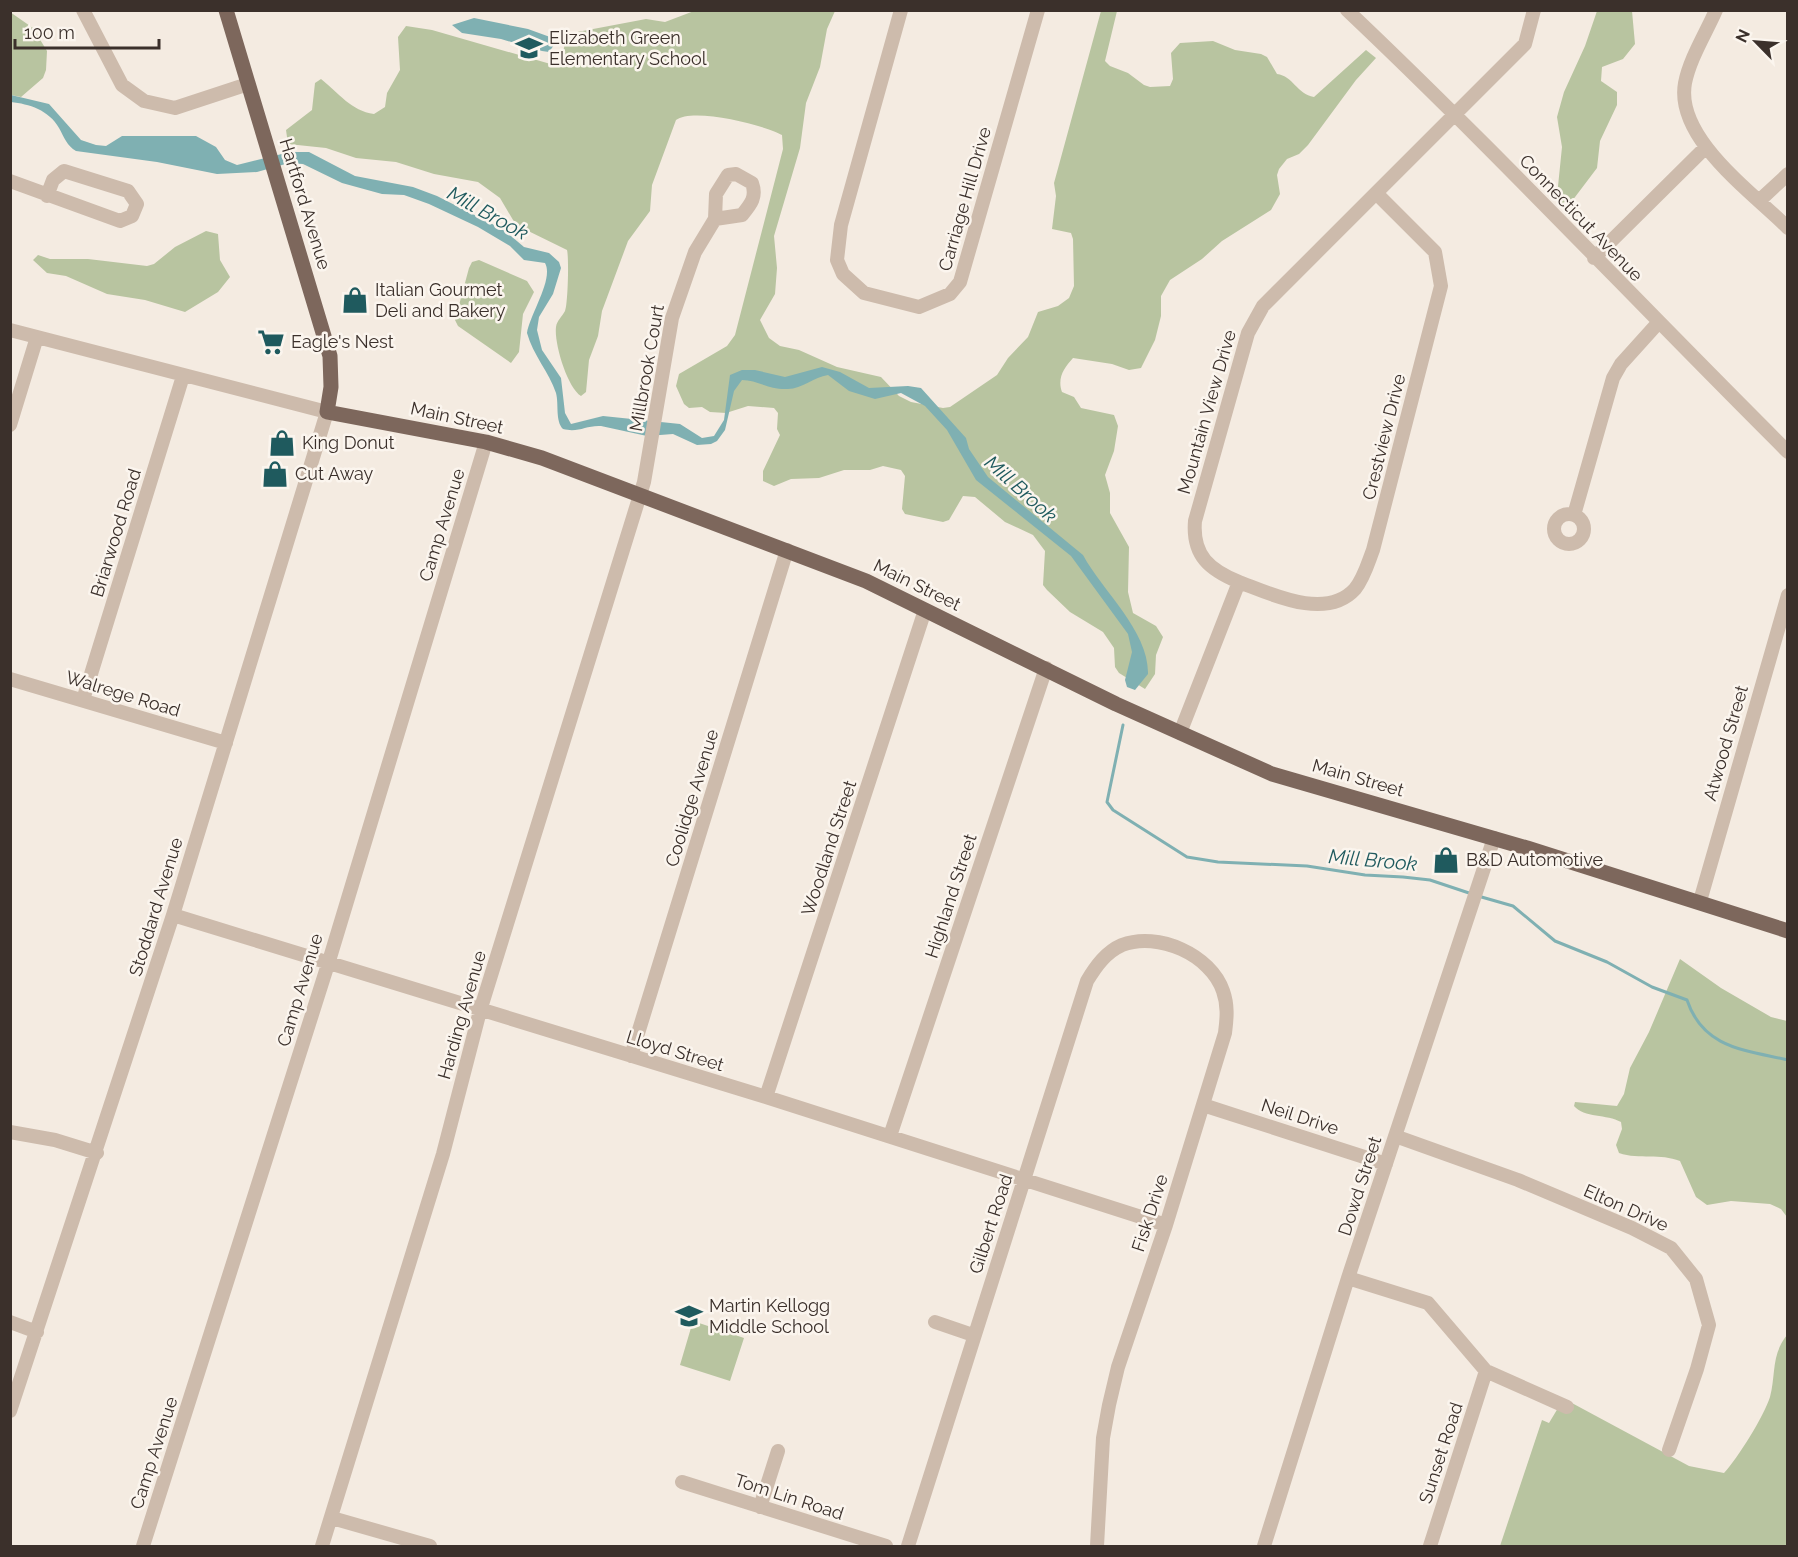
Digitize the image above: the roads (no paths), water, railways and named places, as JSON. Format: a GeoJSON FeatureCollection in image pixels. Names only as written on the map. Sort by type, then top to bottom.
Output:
{"type":"FeatureCollection","features":[{"type":"Feature","properties":{"kind":"main road","name":"Hartford Avenue"},"geometry":{"type":"LineString","coordinates":[[226,10],[330,356],[331,387],[327,411]]}},
{"type":"Feature","properties":{"kind":"main road","name":"Main Street"},"geometry":{"type":"LineString","coordinates":[[327,411],[486,442],[542,458],[866,581],[1180,734],[1272,774],[1494,838],[1700,901],[1788,931]]}},
{"type":"Feature","properties":{"kind":"street"},"geometry":{"type":"LineString","coordinates":[[83,10],[122,85],[144,100],[175,108],[248,84]]}},
{"type":"Feature","properties":{"kind":"street","name":"Carriage Hill Drive"},"geometry":{"type":"LineString","coordinates":[[901,10],[841,225],[837,260],[843,274],[864,293],[919,307],[943,298],[960,282],[1038,10]]}},
{"type":"Feature","properties":{"kind":"street","name":"Connecticut Avenue"},"geometry":{"type":"LineString","coordinates":[[1347,10],[1455,112],[1594,258],[1788,452]]}},
{"type":"Feature","properties":{"kind":"street","name":"Mountain View Drive"},"geometry":{"type":"LineString","coordinates":[[1239,582],[1215,572],[1203,559],[1194,534],[1195,521],[1248,333],[1263,306],[1525,44],[1534,10]]}},
{"type":"Feature","properties":{"kind":"street"},"geometry":{"type":"LineString","coordinates":[[1716,10],[1685,83],[1685,106],[1691,125],[1705,148],[1788,228]]}},
{"type":"Feature","properties":{"kind":"street"},"geometry":{"type":"LineString","coordinates":[[1594,258],[1705,148]]}},
{"type":"Feature","properties":{"kind":"street"},"geometry":{"type":"LineString","coordinates":[[10,181],[47,196],[120,221],[132,216],[137,204],[128,191],[64,171],[53,180],[47,196]]}},
{"type":"Feature","properties":{"kind":"street"},"geometry":{"type":"LineString","coordinates":[[1760,200],[1788,174]]}},
{"type":"Feature","properties":{"kind":"street","name":"Crestview Drive"},"geometry":{"type":"LineString","coordinates":[[1239,582],[1297,603],[1315,604],[1337,600],[1354,590],[1365,572],[1373,550],[1441,286],[1435,252],[1376,193]]}},
{"type":"Feature","properties":{"kind":"street","name":"Millbrook Court"},"geometry":{"type":"LineString","coordinates":[[640,495],[652,440],[672,318],[695,252],[715,219]]}},
{"type":"Feature","properties":{"kind":"street"},"geometry":{"type":"LineString","coordinates":[[1574,515],[1613,378],[1621,364],[1658,323]]}},
{"type":"Feature","properties":{"kind":"street","name":"Main Street"},"geometry":{"type":"LineString","coordinates":[[10,330],[327,411]]}},
{"type":"Feature","properties":{"kind":"street"},"geometry":{"type":"LineString","coordinates":[[10,425],[37,337]]}},
{"type":"Feature","properties":{"kind":"street","name":"Briarwood Road"},"geometry":{"type":"LineString","coordinates":[[83,700],[183,376]]}},
{"type":"Feature","properties":{"kind":"street","name":"Stoddard Avenue"},"geometry":{"type":"LineString","coordinates":[[10,1411],[97,1153],[173,915],[327,411]]}},
{"type":"Feature","properties":{"kind":"street","name":"Camp Avenue"},"geometry":{"type":"LineString","coordinates":[[143,1546],[328,961],[486,442]]}},
{"type":"Feature","properties":{"kind":"street","name":"Harding Avenue"},"geometry":{"type":"LineString","coordinates":[[322,1546],[440,1165],[480,1011],[640,495]]}},
{"type":"Feature","properties":{"kind":"street","name":"Coolidge Avenue"},"geometry":{"type":"LineString","coordinates":[[631,1056],[787,550]]}},
{"type":"Feature","properties":{"kind":"street"},"geometry":{"type":"LineString","coordinates":[[1180,734],[1239,582]]}},
{"type":"Feature","properties":{"kind":"street","name":"Atwood Street"},"geometry":{"type":"LineString","coordinates":[[1700,901],[1788,596]]}},
{"type":"Feature","properties":{"kind":"street","name":"Woodland Street"},"geometry":{"type":"LineString","coordinates":[[766,1097],[925,610]]}},
{"type":"Feature","properties":{"kind":"street","name":"Highland Street"},"geometry":{"type":"LineString","coordinates":[[890,1136],[1046,668]]}},
{"type":"Feature","properties":{"kind":"street","name":"Walrege Road"},"geometry":{"type":"LineString","coordinates":[[10,679],[226,743]]}},
{"type":"Feature","properties":{"kind":"street","name":"Dowd Street"},"geometry":{"type":"LineString","coordinates":[[1264,1546],[1348,1278],[1494,838]]}},
{"type":"Feature","properties":{"kind":"street","name":"Lloyd Street"},"geometry":{"type":"LineString","coordinates":[[173,915],[766,1097],[1166,1225]]}},
{"type":"Feature","properties":{"kind":"street","name":"Fisk Drive"},"geometry":{"type":"LineString","coordinates":[[1097,1546],[1103,1438],[1118,1367],[1166,1225],[1203,1105],[1225,1033],[1228,1010],[1223,990],[1206,964],[1190,953],[1143,940]]}},
{"type":"Feature","properties":{"kind":"street","name":"Gilbert Road"},"geometry":{"type":"LineString","coordinates":[[908,1546],[1087,981],[1108,953],[1123,945],[1143,940]]}},
{"type":"Feature","properties":{"kind":"street","name":"Neil Drive"},"geometry":{"type":"LineString","coordinates":[[1203,1105],[1386,1164]]}},
{"type":"Feature","properties":{"kind":"street"},"geometry":{"type":"LineString","coordinates":[[10,1132],[55,1140],[97,1153]]}},
{"type":"Feature","properties":{"kind":"street","name":"Elton Drive"},"geometry":{"type":"LineString","coordinates":[[1395,1136],[1528,1185],[1632,1228],[1671,1248],[1696,1279],[1709,1325],[1697,1369],[1669,1450]]}},
{"type":"Feature","properties":{"kind":"street"},"geometry":{"type":"LineString","coordinates":[[1348,1278],[1428,1303],[1486,1371],[1567,1407]]}},
{"type":"Feature","properties":{"kind":"street"},"geometry":{"type":"LineString","coordinates":[[10,1322],[37,1332]]}},
{"type":"Feature","properties":{"kind":"street"},"geometry":{"type":"LineString","coordinates":[[935,1322],[974,1335]]}},
{"type":"Feature","properties":{"kind":"street","name":"Sunset Road"},"geometry":{"type":"LineString","coordinates":[[1430,1546],[1486,1371]]}},
{"type":"Feature","properties":{"kind":"street"},"geometry":{"type":"LineString","coordinates":[[760,1507],[778,1451]]}},
{"type":"Feature","properties":{"kind":"street","name":"Tom Lin Road"},"geometry":{"type":"LineString","coordinates":[[682,1482],[886,1546]]}},
{"type":"Feature","properties":{"kind":"street"},"geometry":{"type":"LineString","coordinates":[[332,1518],[430,1546]]}},
{"type":"Feature","properties":{"kind":"water"},"geometry":{"type":"Polygon","coordinates":[[[474,18],[528,29],[550,37],[554,45],[549,52],[542,51],[501,39],[462,33],[452,25],[474,18]]]}},
{"type":"Feature","properties":{"kind":"water"},"geometry":{"type":"Polygon","coordinates":[[[11,95],[49,104],[81,140],[96,145],[106,146],[122,136],[196,136],[216,147],[225,160],[237,165],[290,152],[309,152],[355,176],[413,187],[437,196],[504,230],[524,247],[549,253],[559,262],[561,268],[553,294],[539,317],[537,330],[542,350],[561,378],[565,413],[571,424],[603,416],[680,424],[702,438],[714,436],[724,420],[730,375],[742,370],[755,370],[785,377],[822,367],[840,372],[869,388],[908,386],[921,388],[966,438],[969,449],[988,477],[1083,555],[1133,627],[1141,642],[1148,674],[1135,690],[1127,687],[1125,680],[1132,652],[1128,634],[1071,556],[976,480],[947,430],[925,406],[901,393],[875,399],[849,391],[828,375],[788,389],[742,380],[734,391],[725,430],[717,441],[711,444],[697,445],[673,434],[647,436],[601,426],[574,430],[563,429],[558,417],[556,393],[527,333],[544,287],[547,270],[545,263],[524,260],[510,246],[478,227],[429,204],[404,195],[382,194],[342,183],[303,164],[289,163],[257,172],[217,174],[157,162],[76,151],[68,144],[50,117],[31,106],[11,102],[11,95]]]}},
{"type":"Feature","properties":{"kind":"waterway","name":"Mill Brook"},"geometry":{"type":"LineString","coordinates":[[1123,725],[1107,802],[1113,810],[1187,857],[1218,862],[1307,866],[1365,875],[1430,880],[1472,894]]}},
{"type":"Feature","properties":{"kind":"waterway","name":"Mill Brook"},"geometry":{"type":"LineString","coordinates":[[1478,896],[1513,906],[1555,941],[1607,962],[1652,987],[1687,1000],[1694,1016],[1703,1028],[1727,1044],[1788,1060]]}},
{"type":"Feature","properties":{"kind":"place","name":"Elizabeth Green Elementary School"},"geometry":{"type":"Point","coordinates":[529,48]}},
{"type":"Feature","properties":{"kind":"place","name":"Italian Gourmet Deli and Bakery"},"geometry":{"type":"Point","coordinates":[355,300]}},
{"type":"Feature","properties":{"kind":"place","name":"Eagle's Nest"},"geometry":{"type":"Point","coordinates":[271,342]}},
{"type":"Feature","properties":{"kind":"place","name":"King Donut"},"geometry":{"type":"Point","coordinates":[282,443]}},
{"type":"Feature","properties":{"kind":"place","name":"Cut Away"},"geometry":{"type":"Point","coordinates":[275,474]}},
{"type":"Feature","properties":{"kind":"place","name":"B&D Automotive"},"geometry":{"type":"Point","coordinates":[1446,860]}},
{"type":"Feature","properties":{"kind":"place","name":"Martin Kellogg Middle School"},"geometry":{"type":"Point","coordinates":[689,1316]}}]}
